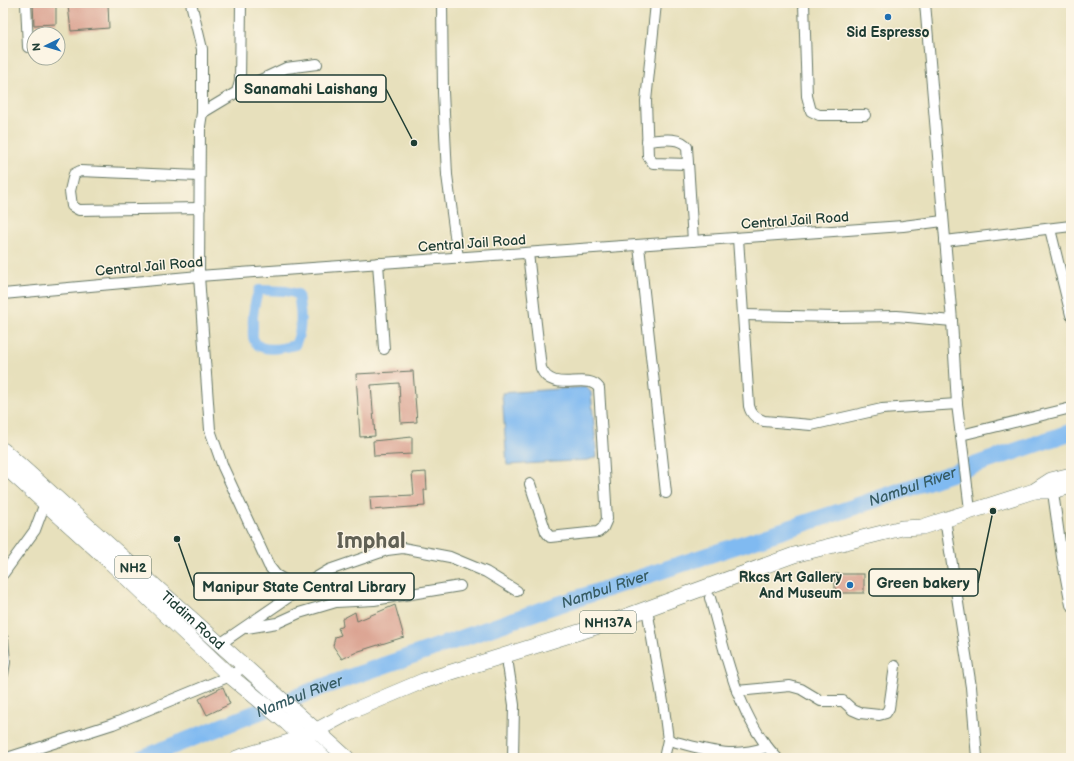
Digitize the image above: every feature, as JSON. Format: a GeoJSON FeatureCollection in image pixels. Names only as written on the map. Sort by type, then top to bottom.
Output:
{"type":"FeatureCollection","features":[{"type":"Feature","properties":{"kind":"highway","name":"Tiddim Road"},"geometry":{"type":"LineString","coordinates":[[3,450],[49,499],[220,644],[244,667],[257,688],[313,727],[347,758]]}},
{"type":"Feature","properties":{"kind":"highway","name":"NH2"},"geometry":{"type":"LineString","coordinates":[[3,465],[49,499],[230,676],[257,688],[287,723],[294,748],[318,753]]}},
{"type":"Feature","properties":{"kind":"highway","name":"NH137A"},"geometry":{"type":"LineString","coordinates":[[294,748],[313,727],[423,681],[647,609],[794,554],[902,528],[922,527],[970,510],[1052,485],[1071,475]]}},
{"type":"Feature","properties":{"kind":"highway","name":"NH137A"},"geometry":{"type":"LineString","coordinates":[[1052,485],[1071,486]]}},
{"type":"Feature","properties":{"kind":"highway"},"geometry":{"type":"LineString","coordinates":[[237,758],[294,748]]}},
{"type":"Feature","properties":{"kind":"highway"},"geometry":{"type":"LineString","coordinates":[[277,758],[294,748]]}},
{"type":"Feature","properties":{"kind":"street"},"geometry":{"type":"LineString","coordinates":[[26,3],[27,26]]}},
{"type":"Feature","properties":{"kind":"street"},"geometry":{"type":"LineString","coordinates":[[191,3],[202,49],[203,80],[200,126],[199,276],[210,430],[223,467],[269,566],[276,575],[294,585],[295,590]]}},
{"type":"Feature","properties":{"kind":"street"},"geometry":{"type":"LineString","coordinates":[[202,113],[237,92],[240,82],[241,3]]}},
{"type":"Feature","properties":{"kind":"street"},"geometry":{"type":"LineString","coordinates":[[442,3],[443,92],[447,175],[458,258]]}},
{"type":"Feature","properties":{"kind":"street"},"geometry":{"type":"LineString","coordinates":[[656,3],[646,101],[648,156],[653,163],[688,164]]}},
{"type":"Feature","properties":{"kind":"street"},"geometry":{"type":"LineString","coordinates":[[804,3],[807,96],[811,111],[819,115],[865,115]]}},
{"type":"Feature","properties":{"kind":"street"},"geometry":{"type":"LineString","coordinates":[[925,3],[952,321],[957,404],[970,510]]}},
{"type":"Feature","properties":{"kind":"street"},"geometry":{"type":"LineString","coordinates":[[238,88],[252,84],[286,68],[317,64]]}},
{"type":"Feature","properties":{"kind":"street"},"geometry":{"type":"LineString","coordinates":[[647,141],[678,140],[684,142],[688,147],[693,241]]}},
{"type":"Feature","properties":{"kind":"street"},"geometry":{"type":"LineString","coordinates":[[199,176],[80,171],[74,174],[70,191],[72,206],[79,210],[200,208]]}},
{"type":"Feature","properties":{"kind":"street","name":"Central Jail Road"},"geometry":{"type":"LineString","coordinates":[[3,294],[199,276],[639,246],[902,226],[943,221]]}},
{"type":"Feature","properties":{"kind":"street"},"geometry":{"type":"LineString","coordinates":[[945,241],[1071,226]]}},
{"type":"Feature","properties":{"kind":"street"},"geometry":{"type":"LineString","coordinates":[[1050,229],[1071,315]]}},
{"type":"Feature","properties":{"kind":"street"},"geometry":{"type":"LineString","coordinates":[[738,238],[749,406],[753,415],[757,419],[764,421],[811,425],[882,410],[957,404]]}},
{"type":"Feature","properties":{"kind":"street"},"geometry":{"type":"LineString","coordinates":[[639,246],[666,493]]}},
{"type":"Feature","properties":{"kind":"street"},"geometry":{"type":"LineString","coordinates":[[528,253],[540,368],[543,375],[553,381],[593,382],[599,388],[607,519],[603,528],[598,532],[550,536],[546,532],[530,484]]}},
{"type":"Feature","properties":{"kind":"street"},"geometry":{"type":"LineString","coordinates":[[378,263],[384,349]]}},
{"type":"Feature","properties":{"kind":"street"},"geometry":{"type":"LineString","coordinates":[[743,315],[836,317],[897,316],[952,321]]}},
{"type":"Feature","properties":{"kind":"street"},"geometry":{"type":"LineString","coordinates":[[962,440],[1071,408]]}},
{"type":"Feature","properties":{"kind":"street"},"geometry":{"type":"LineString","coordinates":[[1052,485],[1062,557],[1071,605]]}},
{"type":"Feature","properties":{"kind":"street"},"geometry":{"type":"LineString","coordinates":[[3,574],[35,530],[49,499]]}},
{"type":"Feature","properties":{"kind":"street"},"geometry":{"type":"LineString","coordinates":[[945,519],[971,687],[977,758]]}},
{"type":"Feature","properties":{"kind":"street"},"geometry":{"type":"LineString","coordinates":[[220,644],[293,594],[295,590],[323,573],[387,550],[403,548],[450,558],[486,572],[517,591]]}},
{"type":"Feature","properties":{"kind":"street"},"geometry":{"type":"LineString","coordinates":[[243,628],[277,623],[299,613],[336,602],[374,600],[460,586]]}},
{"type":"Feature","properties":{"kind":"street"},"geometry":{"type":"LineString","coordinates":[[710,598],[737,691],[743,706],[767,747],[777,758]]}},
{"type":"Feature","properties":{"kind":"street"},"geometry":{"type":"LineString","coordinates":[[647,609],[668,740],[664,758]]}},
{"type":"Feature","properties":{"kind":"street"},"geometry":{"type":"LineString","coordinates":[[3,639],[5,662],[3,674]]}},
{"type":"Feature","properties":{"kind":"street"},"geometry":{"type":"LineString","coordinates":[[508,664],[514,705],[513,758]]}},
{"type":"Feature","properties":{"kind":"street"},"geometry":{"type":"LineString","coordinates":[[737,691],[790,686],[801,689],[821,701],[843,702],[860,713],[879,715],[886,713],[889,708],[895,666]]}},
{"type":"Feature","properties":{"kind":"street"},"geometry":{"type":"LineString","coordinates":[[3,748],[6,758],[113,724],[230,676],[244,667]]}},
{"type":"Feature","properties":{"kind":"street"},"geometry":{"type":"LineString","coordinates":[[668,740],[723,754],[746,753],[767,747]]}},
{"type":"Feature","properties":{"kind":"water"},"geometry":{"type":"Polygon","coordinates":[[[586,387],[591,392],[597,457],[588,460],[507,465],[502,393],[586,387]]]}},
{"type":"Feature","properties":{"kind":"building"},"geometry":{"type":"Polygon","coordinates":[[[33,3],[56,3],[56,24],[34,25],[33,3]]]}},
{"type":"Feature","properties":{"kind":"building"},"geometry":{"type":"Polygon","coordinates":[[[108,3],[109,28],[71,31],[68,6],[108,3]]]}},
{"type":"Feature","properties":{"kind":"building"},"geometry":{"type":"Polygon","coordinates":[[[413,371],[417,422],[401,423],[399,383],[371,385],[375,436],[360,437],[356,374],[413,371]]]}},
{"type":"Feature","properties":{"kind":"building"},"geometry":{"type":"Polygon","coordinates":[[[412,437],[412,454],[374,456],[373,441],[412,437]]]}},
{"type":"Feature","properties":{"kind":"building"},"geometry":{"type":"Polygon","coordinates":[[[426,472],[427,490],[424,490],[425,506],[371,510],[370,497],[414,495],[412,473],[426,472]]]}},
{"type":"Feature","properties":{"kind":"building"},"geometry":{"type":"Polygon","coordinates":[[[835,574],[864,574],[864,593],[835,593],[835,574]]]}},
{"type":"Feature","properties":{"kind":"building"},"geometry":{"type":"Polygon","coordinates":[[[395,605],[404,637],[359,651],[342,659],[333,646],[335,637],[341,635],[338,628],[343,626],[342,619],[355,612],[357,621],[395,605]]]}},
{"type":"Feature","properties":{"kind":"building"},"geometry":{"type":"Polygon","coordinates":[[[223,687],[230,704],[207,715],[199,699],[223,687]]]}},
{"type":"Feature","properties":{"kind":"waterway"},"geometry":{"type":"LineString","coordinates":[[259,290],[286,291],[298,294],[300,327],[298,339],[295,345],[267,349],[261,347],[254,340],[253,313],[259,290]]}},
{"type":"Feature","properties":{"kind":"waterway","name":"Nambul River"},"geometry":{"type":"LineString","coordinates":[[142,758],[322,687],[545,609],[845,510],[1071,432]]}},
{"type":"Feature","properties":{"kind":"place","name":"Sid Espresso"},"geometry":{"type":"Point","coordinates":[888,17]}},
{"type":"Feature","properties":{"kind":"place","name":"Sanamahi Laishang"},"geometry":{"type":"Point","coordinates":[414,143]}},
{"type":"Feature","properties":{"kind":"place","name":"Green bakery"},"geometry":{"type":"Point","coordinates":[993,511]}},
{"type":"Feature","properties":{"kind":"place","name":"Manipur State Central Library"},"geometry":{"type":"Point","coordinates":[177,539]}},
{"type":"Feature","properties":{"kind":"place","name":"Rkcs Art Gallery And Museum"},"geometry":{"type":"Point","coordinates":[850,585]}},
{"type":"Feature","properties":{"kind":"district","name":"Imphal"},"geometry":{"type":"Point","coordinates":[371,540]}}]}
